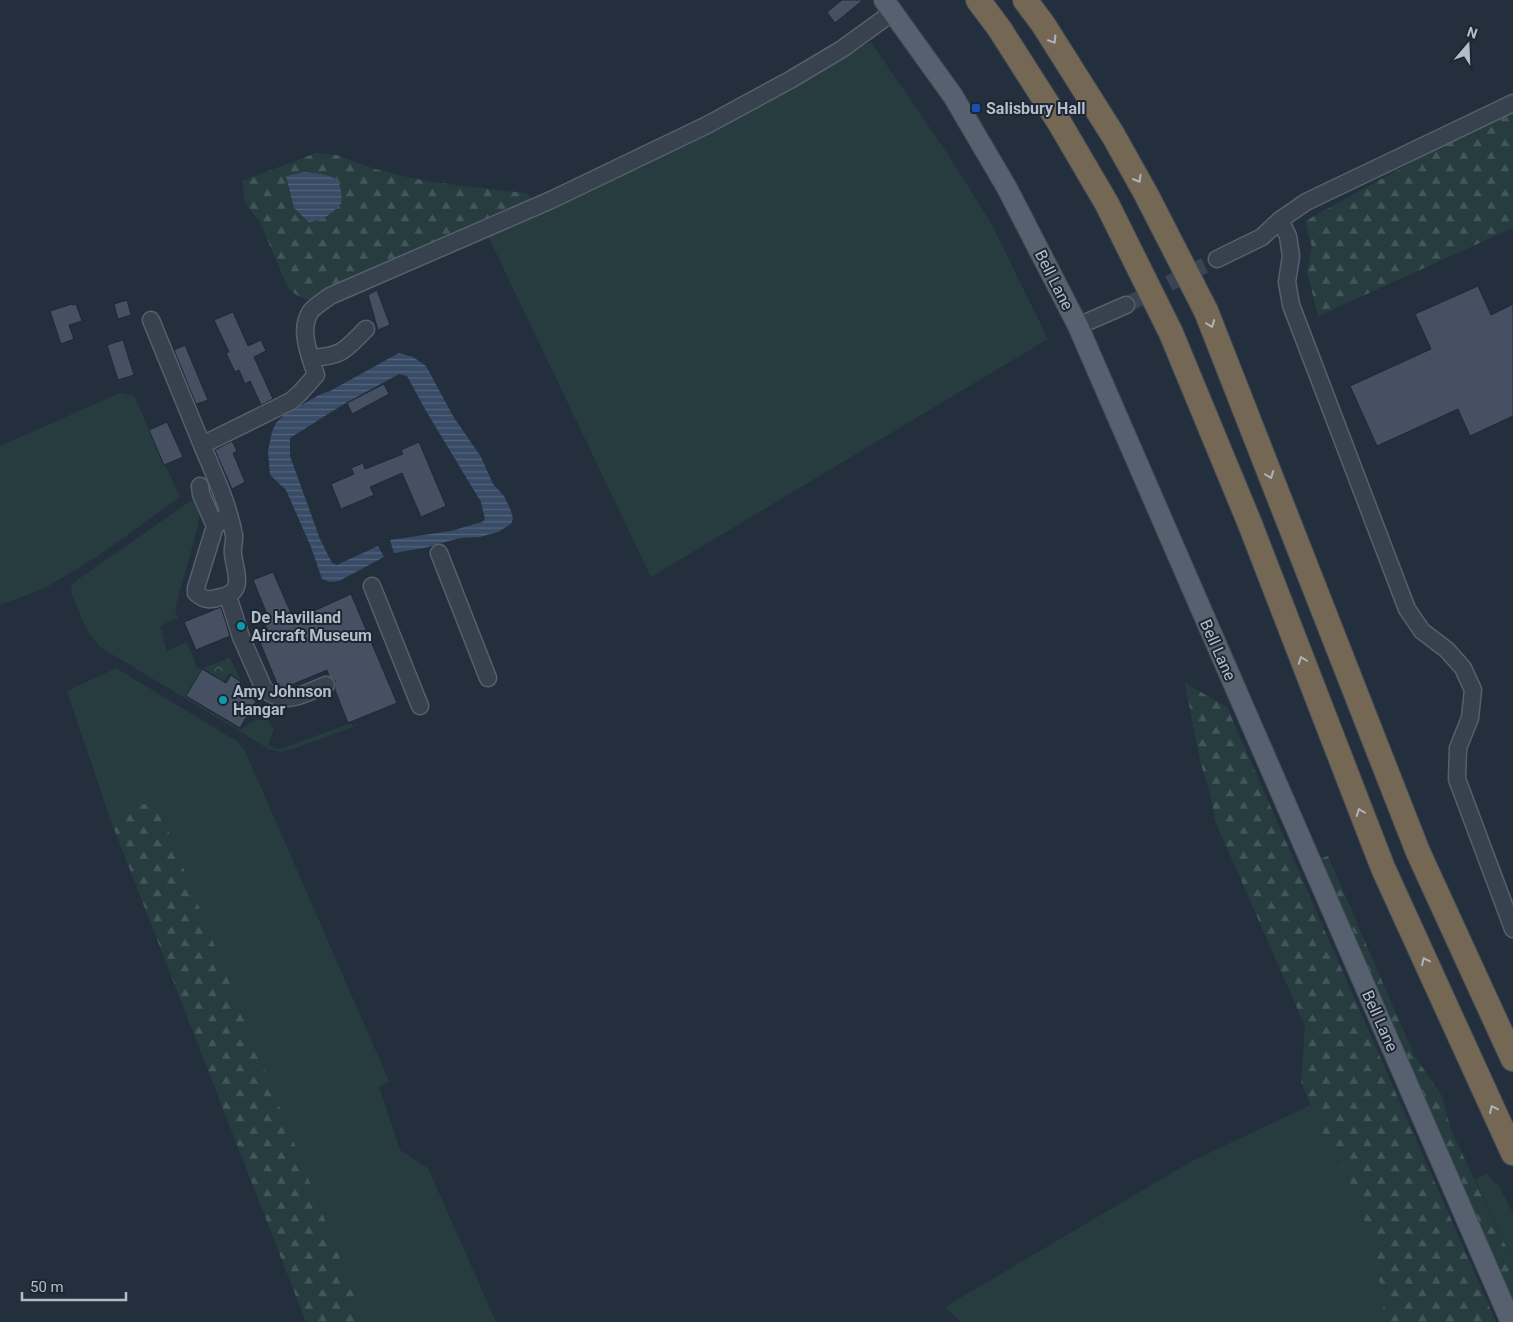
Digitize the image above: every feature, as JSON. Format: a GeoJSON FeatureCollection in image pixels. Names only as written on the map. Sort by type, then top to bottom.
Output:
{"type":"FeatureCollection","features":[{"type":"Feature","properties":{"kind":"highway"},"geometry":{"type":"LineString","coordinates":[[978,0],[999,28],[1060,122],[1107,204],[1171,333],[1250,524],[1314,694],[1383,868],[1513,1153]]}},
{"type":"Feature","properties":{"kind":"highway"},"geometry":{"type":"LineString","coordinates":[[1025,0],[1043,24],[1113,135],[1146,194],[1206,311],[1418,852],[1513,1059]]}},
{"type":"Feature","properties":{"kind":"main road","name":"Bell Lane"},"geometry":{"type":"LineString","coordinates":[[889,6],[953,96],[1007,188],[1078,326],[1511,1322]]}},
{"type":"Feature","properties":{"kind":"lane"},"geometry":{"type":"LineString","coordinates":[[202,445],[290,401],[316,376],[307,346],[305,331],[310,312],[330,296],[551,200],[707,124],[790,80],[842,49],[889,6]]}},
{"type":"Feature","properties":{"kind":"lane"},"geometry":{"type":"LineString","coordinates":[[1216,260],[1262,237],[1280,220],[1306,202],[1513,104]]}},
{"type":"Feature","properties":{"kind":"lane"},"geometry":{"type":"LineString","coordinates":[[1280,220],[1288,236],[1291,256],[1288,282],[1290,305],[1407,609],[1422,631],[1447,650],[1463,668],[1473,690],[1470,718],[1458,748],[1457,779],[1513,929]]}},
{"type":"Feature","properties":{"kind":"lane"},"geometry":{"type":"LineString","coordinates":[[1078,326],[1126,305]]}},
{"type":"Feature","properties":{"kind":"lane"},"geometry":{"type":"LineString","coordinates":[[151,320],[223,496],[222,521],[196,588],[196,593],[202,598],[209,600],[228,596],[235,590],[238,584],[232,551],[234,536],[222,521],[201,494],[200,486]]}},
{"type":"Feature","properties":{"kind":"lane"},"geometry":{"type":"LineString","coordinates":[[311,358],[331,357],[339,354],[366,329]]}},
{"type":"Feature","properties":{"kind":"lane"},"geometry":{"type":"LineString","coordinates":[[439,553],[488,678]]}},
{"type":"Feature","properties":{"kind":"lane"},"geometry":{"type":"LineString","coordinates":[[372,586],[420,706]]}},
{"type":"Feature","properties":{"kind":"lane"},"geometry":{"type":"LineString","coordinates":[[228,596],[240,637],[264,690],[281,699],[293,698],[326,685]]}},
{"type":"Feature","properties":{"kind":"green space"},"geometry":{"type":"Polygon","coordinates":[[[871,42],[947,153],[991,223],[1048,339],[651,577],[488,236],[709,131],[871,42]]]}},
{"type":"Feature","properties":{"kind":"green space"},"geometry":{"type":"Polygon","coordinates":[[[1513,112],[1513,228],[1318,316],[1307,271],[1312,247],[1305,221],[1454,139],[1513,112]]]}},
{"type":"Feature","properties":{"kind":"green space"},"geometry":{"type":"Polygon","coordinates":[[[316,153],[337,155],[372,168],[402,176],[432,182],[526,193],[530,197],[529,201],[315,300],[306,299],[296,294],[287,286],[260,222],[245,203],[242,181],[316,153]]]}},
{"type":"Feature","properties":{"kind":"green space"},"geometry":{"type":"Polygon","coordinates":[[[120,393],[134,396],[180,497],[98,556],[43,589],[0,605],[0,446],[120,393]]]}},
{"type":"Feature","properties":{"kind":"green space"},"geometry":{"type":"Polygon","coordinates":[[[195,498],[200,513],[175,609],[178,618],[160,626],[167,651],[187,642],[197,667],[202,669],[186,697],[241,730],[253,721],[268,720],[274,729],[268,746],[276,749],[351,723],[352,726],[361,724],[290,750],[282,752],[269,749],[100,647],[95,641],[86,628],[80,614],[71,592],[72,586],[77,580],[195,498]]]}},
{"type":"Feature","properties":{"kind":"green space"},"geometry":{"type":"Polygon","coordinates":[[[230,658],[241,681],[229,673],[224,681],[203,668],[230,658]]]}},
{"type":"Feature","properties":{"kind":"green space"},"geometry":{"type":"Polygon","coordinates":[[[116,668],[238,742],[245,751],[389,1081],[379,1087],[400,1150],[428,1168],[496,1322],[366,1322],[156,801],[109,816],[67,691],[116,668]]]}},
{"type":"Feature","properties":{"kind":"green space"},"geometry":{"type":"Polygon","coordinates":[[[1185,683],[1227,707],[1496,1322],[1375,1322],[1384,1306],[1373,1249],[1359,1203],[1344,1171],[1323,1135],[1301,1082],[1305,1026],[1215,821],[1211,797],[1200,761],[1185,683]]]}},
{"type":"Feature","properties":{"kind":"green space"},"geometry":{"type":"Polygon","coordinates":[[[156,800],[366,1322],[306,1322],[109,816],[156,800]]]}},
{"type":"Feature","properties":{"kind":"green space"},"geometry":{"type":"Polygon","coordinates":[[[1328,856],[1414,1055],[1442,1096],[1451,1130],[1513,1261],[1513,1299],[1462,1194],[1318,859],[1328,856]]]}},
{"type":"Feature","properties":{"kind":"green space"},"geometry":{"type":"Polygon","coordinates":[[[1311,1105],[1323,1135],[1344,1171],[1359,1203],[1373,1249],[1384,1306],[1375,1322],[961,1322],[945,1307],[1192,1161],[1311,1105]]]}},
{"type":"Feature","properties":{"kind":"green space"},"geometry":{"type":"Polygon","coordinates":[[[1488,1173],[1490,1178],[1499,1186],[1513,1213],[1513,1261],[1475,1179],[1488,1173]]]}},
{"type":"Feature","properties":{"kind":"water"},"geometry":{"type":"Polygon","coordinates":[[[304,172],[333,178],[340,187],[342,194],[341,204],[319,220],[309,222],[294,208],[286,176],[304,172]]]}},
{"type":"Feature","properties":{"kind":"water"},"geometry":{"type":"Polygon","coordinates":[[[399,353],[413,357],[426,366],[453,416],[481,457],[493,484],[504,496],[513,519],[511,524],[498,532],[480,537],[460,538],[424,548],[394,553],[390,540],[451,531],[482,522],[485,519],[481,502],[407,376],[399,374],[344,404],[290,438],[290,456],[320,539],[332,563],[337,565],[378,546],[384,557],[339,581],[330,582],[322,579],[311,547],[286,490],[270,475],[268,451],[272,432],[276,423],[284,415],[399,353]]]}},
{"type":"Feature","properties":{"kind":"building"},"geometry":{"type":"Polygon","coordinates":[[[842,0],[863,0],[835,23],[827,12],[842,0]]]}},
{"type":"Feature","properties":{"kind":"building"},"geometry":{"type":"Polygon","coordinates":[[[1478,286],[1491,315],[1513,304],[1513,416],[1470,436],[1458,409],[1377,446],[1350,386],[1431,349],[1415,314],[1478,286]]]}},
{"type":"Feature","properties":{"kind":"building"},"geometry":{"type":"Polygon","coordinates":[[[377,290],[390,325],[378,330],[368,295],[377,290]]]}},
{"type":"Feature","properties":{"kind":"building"},"geometry":{"type":"Polygon","coordinates":[[[127,300],[131,315],[118,319],[114,304],[127,300]]]}},
{"type":"Feature","properties":{"kind":"building"},"geometry":{"type":"Polygon","coordinates":[[[76,304],[82,321],[69,325],[74,339],[61,344],[50,311],[76,304]]]}},
{"type":"Feature","properties":{"kind":"building"},"geometry":{"type":"Polygon","coordinates":[[[233,312],[248,346],[261,340],[266,351],[254,357],[273,399],[261,405],[250,381],[245,384],[239,370],[235,372],[226,353],[229,352],[214,320],[233,312]]]}},
{"type":"Feature","properties":{"kind":"building"},"geometry":{"type":"Polygon","coordinates":[[[123,340],[134,375],[118,380],[107,345],[123,340]]]}},
{"type":"Feature","properties":{"kind":"building"},"geometry":{"type":"Polygon","coordinates":[[[185,345],[208,400],[196,404],[174,350],[185,345]]]}},
{"type":"Feature","properties":{"kind":"building"},"geometry":{"type":"Polygon","coordinates":[[[384,384],[389,394],[352,414],[347,403],[384,384]]]}},
{"type":"Feature","properties":{"kind":"building"},"geometry":{"type":"Polygon","coordinates":[[[167,422],[183,457],[164,465],[149,430],[167,422]]]}},
{"type":"Feature","properties":{"kind":"building"},"geometry":{"type":"Polygon","coordinates":[[[232,441],[237,451],[233,453],[245,482],[232,489],[215,450],[232,441]]]}},
{"type":"Feature","properties":{"kind":"building"},"geometry":{"type":"Polygon","coordinates":[[[419,442],[446,506],[421,517],[402,473],[370,487],[374,495],[341,509],[331,484],[354,474],[351,468],[363,463],[365,469],[403,454],[401,450],[419,442]]]}},
{"type":"Feature","properties":{"kind":"building"},"geometry":{"type":"Polygon","coordinates":[[[273,572],[294,620],[351,594],[397,703],[348,723],[335,690],[335,681],[329,676],[327,670],[284,688],[278,686],[257,635],[268,631],[264,622],[269,619],[253,580],[273,572]]]}},
{"type":"Feature","properties":{"kind":"building"},"geometry":{"type":"Polygon","coordinates":[[[221,607],[230,636],[196,650],[184,622],[221,607]]]}},
{"type":"Feature","properties":{"kind":"building","name":"Amy Johnson Hangar"},"geometry":{"type":"Polygon","coordinates":[[[202,669],[226,683],[231,675],[241,682],[236,689],[256,701],[240,728],[186,696],[202,669]]]}},
{"type":"Feature","properties":{"kind":"tunnel"},"geometry":{"type":"LineString","coordinates":[[1126,305],[1217,259]]}},
{"type":"Feature","properties":{"kind":"place","name":"Salisbury Hall"},"geometry":{"type":"Point","coordinates":[976,108]}},
{"type":"Feature","properties":{"kind":"place","name":"De Havilland Aircraft Museum"},"geometry":{"type":"Point","coordinates":[241,626]}},
{"type":"Feature","properties":{"kind":"place","name":"Amy Johnson Hangar"},"geometry":{"type":"Point","coordinates":[223,700]}}]}
